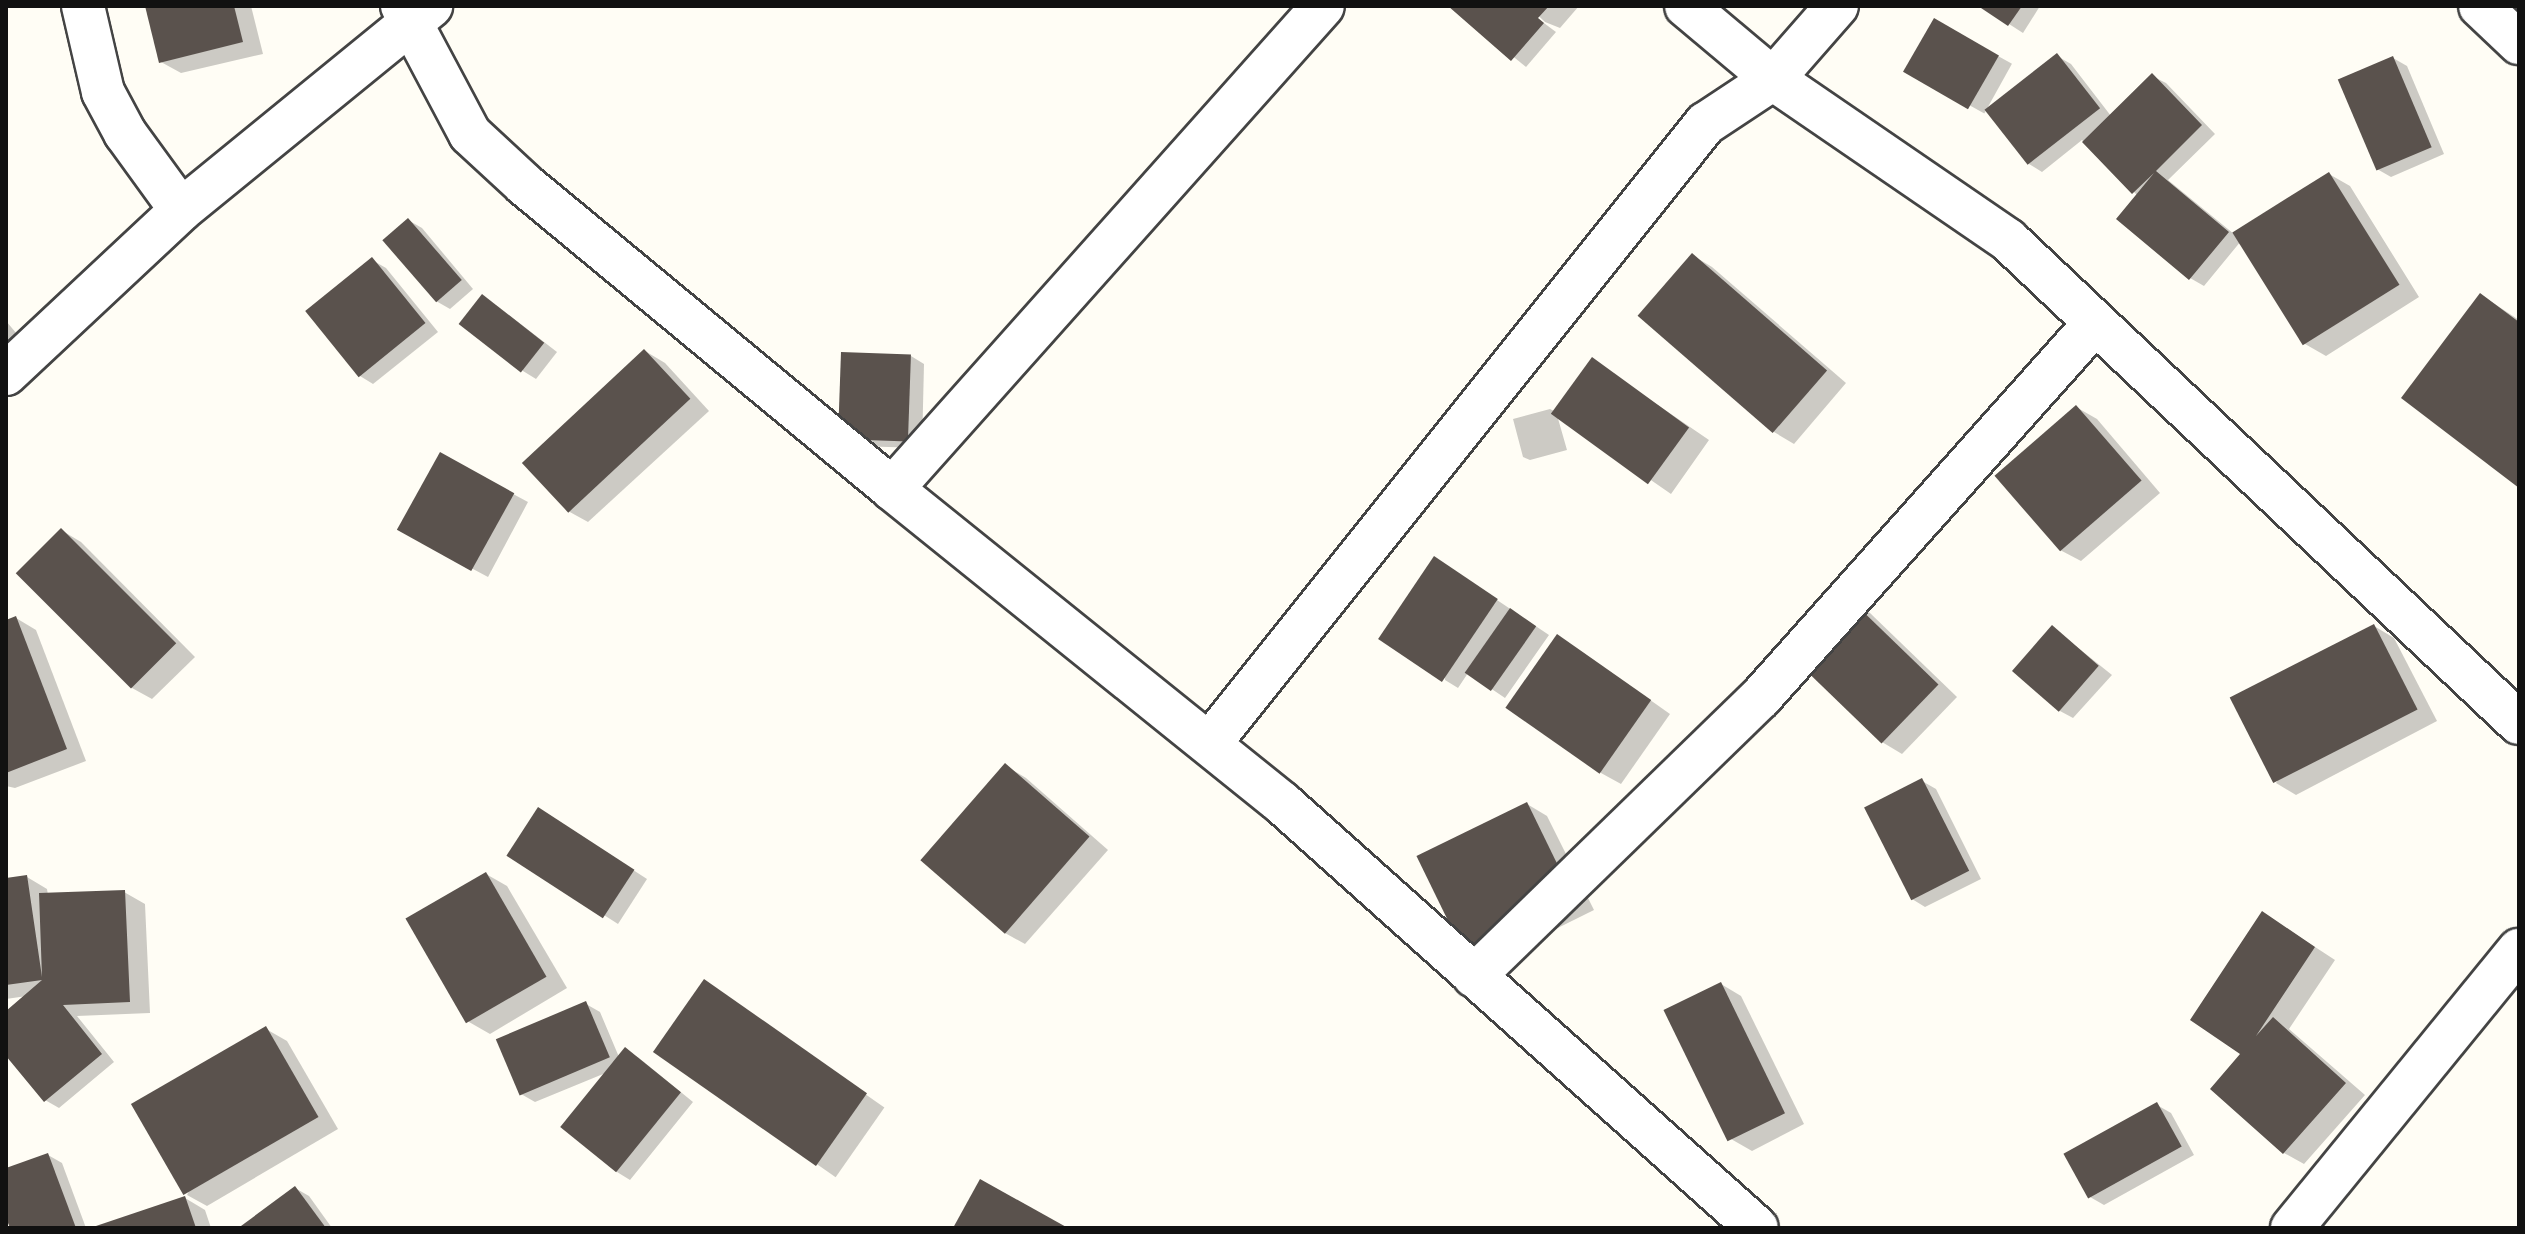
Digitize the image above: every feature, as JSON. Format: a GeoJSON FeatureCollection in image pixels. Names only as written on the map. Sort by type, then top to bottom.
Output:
{"type":"FeatureCollection","features":[{"type":"Feature","properties":{"kind":"street"},"geometry":{"type":"LineString","coordinates":[[83,6],[103,92],[125,133],[181,210]]}},
{"type":"Feature","properties":{"kind":"street"},"geometry":{"type":"LineString","coordinates":[[892,489],[1323,6]]}},
{"type":"Feature","properties":{"kind":"street"},"geometry":{"type":"LineString","coordinates":[[1686,6],[1773,79],[2008,240],[2519,723]]}},
{"type":"Feature","properties":{"kind":"street"},"geometry":{"type":"LineString","coordinates":[[1210,743],[1705,124],[1773,79],[1837,6]]}},
{"type":"Feature","properties":{"kind":"street"},"geometry":{"type":"LineString","coordinates":[[2480,6],[2519,43]]}},
{"type":"Feature","properties":{"kind":"street"},"geometry":{"type":"LineString","coordinates":[[6,374],[181,210],[414,12],[470,134],[525,185],[892,489],[1282,803],[1757,1228]]}},
{"type":"Feature","properties":{"kind":"street"},"geometry":{"type":"LineString","coordinates":[[1474,976],[1761,697],[2095,323]]}},
{"type":"Feature","properties":{"kind":"street"},"geometry":{"type":"LineString","coordinates":[[2292,1228],[2519,950]]}},
{"type":"Feature","properties":{"kind":"building"},"geometry":{"type":"Polygon","coordinates":[[[145,6],[234,6],[243,42],[159,63],[145,6]]]}},
{"type":"Feature","properties":{"kind":"building"},"geometry":{"type":"Polygon","coordinates":[[[1448,6],[1549,6],[1538,18],[1544,23],[1511,61],[1448,6]]]}},
{"type":"Feature","properties":{"kind":"building"},"geometry":{"type":"Polygon","coordinates":[[[1978,6],[2022,6],[2008,26],[1978,6]]]}},
{"type":"Feature","properties":{"kind":"building"},"geometry":{"type":"Polygon","coordinates":[[[1934,18],[1999,56],[1968,109],[1903,72],[1934,18]]]}},
{"type":"Feature","properties":{"kind":"building"},"geometry":{"type":"Polygon","coordinates":[[[2057,53],[2100,108],[2028,165],[1985,110],[2057,53]]]}},
{"type":"Feature","properties":{"kind":"building"},"geometry":{"type":"Polygon","coordinates":[[[2393,56],[2432,147],[2376,171],[2338,79],[2393,56]]]}},
{"type":"Feature","properties":{"kind":"building"},"geometry":{"type":"Polygon","coordinates":[[[2152,73],[2202,125],[2156,171],[2229,232],[2189,280],[2116,219],[2154,173],[2132,194],[2082,142],[2152,73]]]}},
{"type":"Feature","properties":{"kind":"building"},"geometry":{"type":"Polygon","coordinates":[[[2329,172],[2399,285],[2303,345],[2232,232],[2329,172]]]}},
{"type":"Feature","properties":{"kind":"building"},"geometry":{"type":"Polygon","coordinates":[[[408,218],[462,280],[436,302],[382,240],[408,218]]]}},
{"type":"Feature","properties":{"kind":"building"},"geometry":{"type":"Polygon","coordinates":[[[1692,253],[1827,370],[1773,433],[1638,316],[1692,253]]]}},
{"type":"Feature","properties":{"kind":"building"},"geometry":{"type":"Polygon","coordinates":[[[372,257],[425,323],[359,377],[305,311],[372,257]]]}},
{"type":"Feature","properties":{"kind":"building"},"geometry":{"type":"Polygon","coordinates":[[[2480,293],[2519,322],[2519,488],[2401,398],[2480,293]]]}},
{"type":"Feature","properties":{"kind":"building"},"geometry":{"type":"Polygon","coordinates":[[[482,294],[544,343],[521,373],[459,324],[482,294]]]}},
{"type":"Feature","properties":{"kind":"building"},"geometry":{"type":"Polygon","coordinates":[[[644,349],[690,399],[568,513],[522,463],[644,349]]]}},
{"type":"Feature","properties":{"kind":"building"},"geometry":{"type":"Polygon","coordinates":[[[841,352],[911,354],[908,441],[838,439],[841,352]]]}},
{"type":"Feature","properties":{"kind":"building"},"geometry":{"type":"Polygon","coordinates":[[[1592,357],[1689,428],[1648,484],[1551,414],[1592,357]]]}},
{"type":"Feature","properties":{"kind":"building"},"geometry":{"type":"Polygon","coordinates":[[[2076,405],[2142,480],[2060,551],[1994,476],[2076,405]]]}},
{"type":"Feature","properties":{"kind":"building"},"geometry":{"type":"Polygon","coordinates":[[[440,452],[514,493],[471,571],[397,530],[440,452]]]}},
{"type":"Feature","properties":{"kind":"building"},"geometry":{"type":"Polygon","coordinates":[[[61,528],[176,643],[131,689],[16,573],[61,528]]]}},
{"type":"Feature","properties":{"kind":"building"},"geometry":{"type":"Polygon","coordinates":[[[1434,556],[1498,599],[1442,682],[1378,639],[1434,556]]]}},
{"type":"Feature","properties":{"kind":"building"},"geometry":{"type":"Polygon","coordinates":[[[1850,599],[1938,684],[1882,743],[1793,658],[1850,599]]]}},
{"type":"Feature","properties":{"kind":"building"},"geometry":{"type":"Polygon","coordinates":[[[1510,608],[1536,626],[1491,691],[1465,673],[1510,608]]]}},
{"type":"Feature","properties":{"kind":"building"},"geometry":{"type":"Polygon","coordinates":[[[16,616],[67,749],[6,773],[6,620],[16,616]]]}},
{"type":"Feature","properties":{"kind":"building"},"geometry":{"type":"Polygon","coordinates":[[[2374,624],[2418,710],[2273,783],[2230,698],[2374,624]]]}},
{"type":"Feature","properties":{"kind":"building"},"geometry":{"type":"Polygon","coordinates":[[[2052,625],[2099,666],[2059,712],[2012,671],[2052,625]]]}},
{"type":"Feature","properties":{"kind":"building"},"geometry":{"type":"Polygon","coordinates":[[[1557,634],[1651,700],[1600,774],[1505,708],[1557,634]]]}},
{"type":"Feature","properties":{"kind":"building"},"geometry":{"type":"Polygon","coordinates":[[[1005,763],[1090,836],[1005,934],[920,860],[1005,763]]]}},
{"type":"Feature","properties":{"kind":"building"},"geometry":{"type":"Polygon","coordinates":[[[1922,778],[1969,871],[1911,900],[1864,808],[1922,778]]]}},
{"type":"Feature","properties":{"kind":"building"},"geometry":{"type":"Polygon","coordinates":[[[1527,802],[1574,899],[1464,953],[1416,856],[1527,802]]]}},
{"type":"Feature","properties":{"kind":"building"},"geometry":{"type":"Polygon","coordinates":[[[538,807],[634,870],[603,918],[506,856],[538,807]]]}},
{"type":"Feature","properties":{"kind":"building"},"geometry":{"type":"Polygon","coordinates":[[[486,872],[546,977],[466,1023],[405,918],[486,872]]]}},
{"type":"Feature","properties":{"kind":"building"},"geometry":{"type":"Polygon","coordinates":[[[27,875],[42,977],[39,893],[125,890],[130,1002],[63,1005],[102,1054],[44,1102],[6,1056],[6,1011],[42,980],[6,985],[6,878],[27,875]]]}},
{"type":"Feature","properties":{"kind":"building"},"geometry":{"type":"Polygon","coordinates":[[[2262,911],[2315,947],[2256,1036],[2273,1017],[2346,1083],[2283,1154],[2210,1089],[2240,1054],[2190,1020],[2262,911]]]}},
{"type":"Feature","properties":{"kind":"building"},"geometry":{"type":"Polygon","coordinates":[[[704,979],[867,1093],[816,1166],[653,1052],[704,979]]]}},
{"type":"Feature","properties":{"kind":"building"},"geometry":{"type":"Polygon","coordinates":[[[1721,982],[1785,1113],[1727,1141],[1663,1010],[1721,982]]]}},
{"type":"Feature","properties":{"kind":"building"},"geometry":{"type":"Polygon","coordinates":[[[586,1001],[610,1057],[520,1095],[496,1039],[586,1001]]]}},
{"type":"Feature","properties":{"kind":"building"},"geometry":{"type":"Polygon","coordinates":[[[266,1026],[318,1117],[183,1195],[131,1104],[266,1026]]]}},
{"type":"Feature","properties":{"kind":"building"},"geometry":{"type":"Polygon","coordinates":[[[625,1047],[681,1092],[616,1172],[560,1127],[625,1047]]]}},
{"type":"Feature","properties":{"kind":"building"},"geometry":{"type":"Polygon","coordinates":[[[2157,1102],[2182,1147],[2088,1198],[2063,1154],[2157,1102]]]}},
{"type":"Feature","properties":{"kind":"building"},"geometry":{"type":"Polygon","coordinates":[[[48,1153],[76,1228],[10,1228],[6,1218],[6,1168],[48,1153]]]}},
{"type":"Feature","properties":{"kind":"building"},"geometry":{"type":"Polygon","coordinates":[[[980,1179],[1068,1228],[953,1228],[980,1179]]]}},
{"type":"Feature","properties":{"kind":"building"},"geometry":{"type":"Polygon","coordinates":[[[295,1186],[326,1228],[242,1228],[241,1226],[295,1186]]]}},
{"type":"Feature","properties":{"kind":"building"},"geometry":{"type":"Polygon","coordinates":[[[185,1196],[196,1228],[93,1228],[93,1227],[185,1196]]]}}]}
